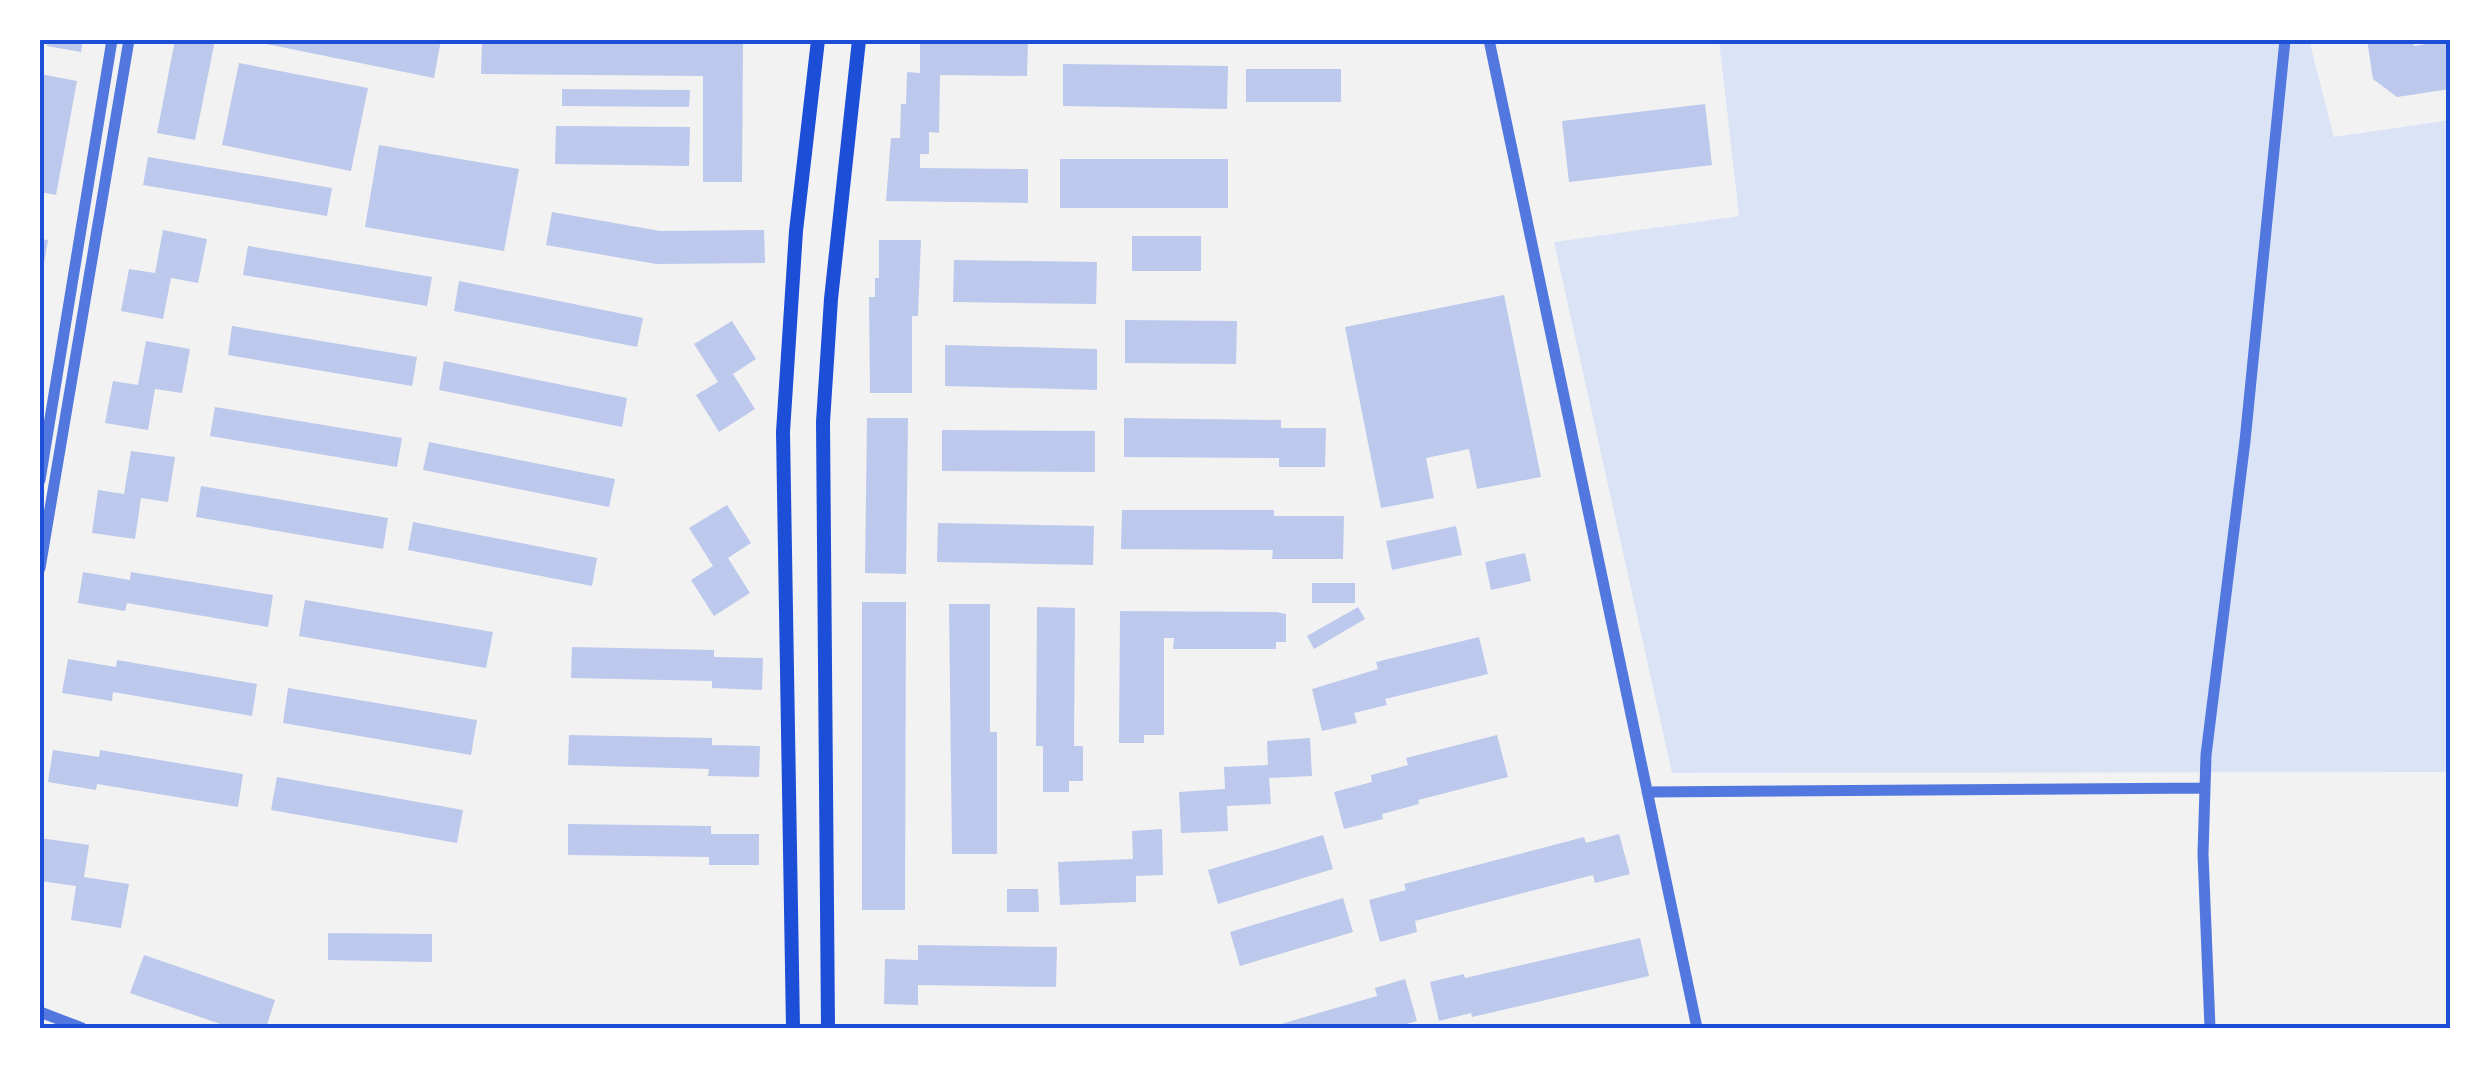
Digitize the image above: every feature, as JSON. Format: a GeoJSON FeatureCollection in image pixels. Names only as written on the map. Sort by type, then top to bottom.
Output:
{"type":"FeatureCollection","features":[{"type":"Feature","properties":{"kind":"main road"},"geometry":{"type":"LineString","coordinates":[[792,1028],[783,432],[796,231],[818,40]]}},
{"type":"Feature","properties":{"kind":"main road"},"geometry":{"type":"LineString","coordinates":[[828,1028],[822,422],[859,40]]}},
{"type":"Feature","properties":{"kind":"street"},"geometry":{"type":"LineString","coordinates":[[40,480],[112,40]]}},
{"type":"Feature","properties":{"kind":"street"},"geometry":{"type":"LineString","coordinates":[[40,568],[128,40]]}},
{"type":"Feature","properties":{"kind":"street"},"geometry":{"type":"LineString","coordinates":[[1489,40],[1697,1028]]}},
{"type":"Feature","properties":{"kind":"street"},"geometry":{"type":"LineString","coordinates":[[2210,1028],[2203,854],[2205,788],[2285,40]]}},
{"type":"Feature","properties":{"kind":"street"},"geometry":{"type":"LineString","coordinates":[[1647,792],[2205,788]]}},
{"type":"Feature","properties":{"kind":"street"},"geometry":{"type":"LineString","coordinates":[[40,1012],[82,1028]]}},
{"type":"Feature","properties":{"kind":"shaded area"},"geometry":{"type":"Polygon","coordinates":[[[1719,40],[2309,40],[2334,137],[2450,120],[2450,772],[1672,773],[1554,242],[1739,216],[1719,40]]]}},
{"type":"Feature","properties":{"kind":"building"},"geometry":{"type":"Polygon","coordinates":[[[48,40],[83,40],[81,52],[47,46],[48,40]]]}},
{"type":"Feature","properties":{"kind":"building"},"geometry":{"type":"Polygon","coordinates":[[[175,40],[215,40],[195,140],[157,133],[175,40]]]}},
{"type":"Feature","properties":{"kind":"building"},"geometry":{"type":"Polygon","coordinates":[[[246,40],[441,40],[434,78],[246,40]]]}},
{"type":"Feature","properties":{"kind":"building"},"geometry":{"type":"Polygon","coordinates":[[[482,40],[743,40],[742,182],[703,182],[703,76],[481,74],[482,40]]]}},
{"type":"Feature","properties":{"kind":"building"},"geometry":{"type":"Polygon","coordinates":[[[920,40],[1028,40],[1027,76],[940,75],[939,133],[929,132],[929,154],[920,154],[920,168],[1028,169],[1028,203],[886,201],[891,138],[900,138],[907,72],[920,73],[920,40]]]}},
{"type":"Feature","properties":{"kind":"building"},"geometry":{"type":"Polygon","coordinates":[[[2367,40],[2413,40],[2414,46],[2450,40],[2450,89],[2397,97],[2373,79],[2367,40]]]}},
{"type":"Feature","properties":{"kind":"building"},"geometry":{"type":"Polygon","coordinates":[[[239,63],[368,88],[351,171],[222,145],[239,63]]]}},
{"type":"Feature","properties":{"kind":"building"},"geometry":{"type":"Polygon","coordinates":[[[1063,64],[1228,66],[1227,109],[1063,106],[1063,64]]]}},
{"type":"Feature","properties":{"kind":"building"},"geometry":{"type":"Polygon","coordinates":[[[1246,69],[1341,69],[1341,102],[1246,102],[1246,69]]]}},
{"type":"Feature","properties":{"kind":"building"},"geometry":{"type":"Polygon","coordinates":[[[40,74],[77,81],[56,195],[40,192],[40,74]]]}},
{"type":"Feature","properties":{"kind":"building"},"geometry":{"type":"Polygon","coordinates":[[[562,89],[690,90],[689,107],[562,106],[562,89]]]}},
{"type":"Feature","properties":{"kind":"building"},"geometry":{"type":"Polygon","coordinates":[[[1705,104],[1712,165],[1569,182],[1562,121],[1705,104]]]}},
{"type":"Feature","properties":{"kind":"building"},"geometry":{"type":"Polygon","coordinates":[[[556,126],[690,127],[689,166],[555,164],[556,126]]]}},
{"type":"Feature","properties":{"kind":"building"},"geometry":{"type":"Polygon","coordinates":[[[379,145],[519,169],[504,251],[365,227],[379,145]]]}},
{"type":"Feature","properties":{"kind":"building"},"geometry":{"type":"Polygon","coordinates":[[[148,157],[332,188],[327,216],[143,185],[148,157]]]}},
{"type":"Feature","properties":{"kind":"building"},"geometry":{"type":"Polygon","coordinates":[[[1060,159],[1228,159],[1228,208],[1060,208],[1060,159]]]}},
{"type":"Feature","properties":{"kind":"building"},"geometry":{"type":"Polygon","coordinates":[[[552,212],[660,231],[764,230],[765,263],[656,264],[546,245],[552,212]]]}},
{"type":"Feature","properties":{"kind":"building"},"geometry":{"type":"Polygon","coordinates":[[[163,230],[207,239],[198,283],[171,278],[163,319],[121,311],[129,269],[155,273],[163,230]]]}},
{"type":"Feature","properties":{"kind":"building"},"geometry":{"type":"Polygon","coordinates":[[[1132,236],[1201,236],[1201,271],[1132,271],[1132,236]]]}},
{"type":"Feature","properties":{"kind":"building"},"geometry":{"type":"Polygon","coordinates":[[[40,239],[48,240],[42,275],[40,275],[40,239]]]}},
{"type":"Feature","properties":{"kind":"building"},"geometry":{"type":"Polygon","coordinates":[[[879,240],[921,240],[918,316],[912,316],[912,393],[870,393],[869,297],[875,297],[875,278],[879,278],[879,240]]]}},
{"type":"Feature","properties":{"kind":"building"},"geometry":{"type":"Polygon","coordinates":[[[248,246],[432,277],[427,306],[243,275],[248,246]]]}},
{"type":"Feature","properties":{"kind":"building"},"geometry":{"type":"Polygon","coordinates":[[[954,260],[1097,262],[1096,304],[953,302],[954,260]]]}},
{"type":"Feature","properties":{"kind":"building"},"geometry":{"type":"Polygon","coordinates":[[[459,281],[643,318],[637,347],[454,311],[459,281]]]}},
{"type":"Feature","properties":{"kind":"building"},"geometry":{"type":"Polygon","coordinates":[[[1504,295],[1541,477],[1477,489],[1469,449],[1426,458],[1434,498],[1381,508],[1345,327],[1504,295]]]}},
{"type":"Feature","properties":{"kind":"building"},"geometry":{"type":"Polygon","coordinates":[[[1125,320],[1237,321],[1236,364],[1125,363],[1125,320]]]}},
{"type":"Feature","properties":{"kind":"building"},"geometry":{"type":"Polygon","coordinates":[[[732,321],[756,359],[733,374],[755,409],[719,432],[696,395],[718,382],[694,344],[732,321]]]}},
{"type":"Feature","properties":{"kind":"building"},"geometry":{"type":"Polygon","coordinates":[[[232,326],[417,357],[412,386],[228,355],[232,326]]]}},
{"type":"Feature","properties":{"kind":"building"},"geometry":{"type":"Polygon","coordinates":[[[146,341],[190,349],[182,393],[155,389],[148,430],[105,423],[113,381],[138,385],[146,341]]]}},
{"type":"Feature","properties":{"kind":"building"},"geometry":{"type":"Polygon","coordinates":[[[945,345],[1097,349],[1097,390],[945,386],[945,345]]]}},
{"type":"Feature","properties":{"kind":"building"},"geometry":{"type":"Polygon","coordinates":[[[444,361],[627,398],[622,427],[439,390],[444,361]]]}},
{"type":"Feature","properties":{"kind":"building"},"geometry":{"type":"Polygon","coordinates":[[[215,407],[402,438],[397,467],[210,436],[215,407]]]}},
{"type":"Feature","properties":{"kind":"building"},"geometry":{"type":"Polygon","coordinates":[[[867,418],[908,418],[906,574],[865,573],[867,418]]]}},
{"type":"Feature","properties":{"kind":"building"},"geometry":{"type":"Polygon","coordinates":[[[1124,418],[1281,420],[1281,428],[1326,428],[1325,467],[1279,467],[1279,458],[1124,457],[1124,418]]]}},
{"type":"Feature","properties":{"kind":"building"},"geometry":{"type":"Polygon","coordinates":[[[942,430],[1095,431],[1095,472],[942,471],[942,430]]]}},
{"type":"Feature","properties":{"kind":"building"},"geometry":{"type":"Polygon","coordinates":[[[429,442],[615,479],[609,507],[423,470],[429,442]]]}},
{"type":"Feature","properties":{"kind":"building"},"geometry":{"type":"Polygon","coordinates":[[[131,451],[175,457],[168,502],[141,498],[135,539],[92,533],[98,490],[124,494],[131,451]]]}},
{"type":"Feature","properties":{"kind":"building"},"geometry":{"type":"Polygon","coordinates":[[[201,486],[388,518],[383,549],[196,517],[201,486]]]}},
{"type":"Feature","properties":{"kind":"building"},"geometry":{"type":"Polygon","coordinates":[[[727,505],[751,543],[728,558],[750,593],[714,616],[691,580],[713,566],[689,528],[727,505]]]}},
{"type":"Feature","properties":{"kind":"building"},"geometry":{"type":"Polygon","coordinates":[[[1122,510],[1274,510],[1274,516],[1344,516],[1343,559],[1272,559],[1273,550],[1121,549],[1122,510]]]}},
{"type":"Feature","properties":{"kind":"building"},"geometry":{"type":"Polygon","coordinates":[[[413,522],[597,558],[592,586],[408,550],[413,522]]]}},
{"type":"Feature","properties":{"kind":"building"},"geometry":{"type":"Polygon","coordinates":[[[938,523],[1094,526],[1093,565],[937,562],[938,523]]]}},
{"type":"Feature","properties":{"kind":"building"},"geometry":{"type":"Polygon","coordinates":[[[1456,526],[1462,555],[1392,570],[1386,541],[1456,526]]]}},
{"type":"Feature","properties":{"kind":"building"},"geometry":{"type":"Polygon","coordinates":[[[1525,553],[1531,581],[1491,590],[1485,562],[1525,553]]]}},
{"type":"Feature","properties":{"kind":"building"},"geometry":{"type":"Polygon","coordinates":[[[83,572],[130,580],[131,572],[273,595],[268,627],[127,603],[125,611],[78,603],[83,572]]]}},
{"type":"Feature","properties":{"kind":"building"},"geometry":{"type":"Polygon","coordinates":[[[1312,583],[1355,583],[1355,603],[1312,603],[1312,583]]]}},
{"type":"Feature","properties":{"kind":"building"},"geometry":{"type":"Polygon","coordinates":[[[305,600],[493,632],[486,668],[299,636],[305,600]]]}},
{"type":"Feature","properties":{"kind":"building"},"geometry":{"type":"Polygon","coordinates":[[[862,602],[906,602],[905,910],[862,910],[862,602]]]}},
{"type":"Feature","properties":{"kind":"building"},"geometry":{"type":"Polygon","coordinates":[[[949,604],[990,604],[990,732],[997,732],[997,854],[952,854],[949,604]]]}},
{"type":"Feature","properties":{"kind":"building"},"geometry":{"type":"Polygon","coordinates":[[[1037,607],[1075,608],[1074,746],[1083,746],[1083,781],[1069,781],[1069,792],[1043,792],[1043,746],[1036,746],[1037,607]]]}},
{"type":"Feature","properties":{"kind":"building"},"geometry":{"type":"Polygon","coordinates":[[[1358,607],[1365,619],[1314,649],[1307,636],[1358,607]]]}},
{"type":"Feature","properties":{"kind":"building"},"geometry":{"type":"Polygon","coordinates":[[[1120,611],[1276,612],[1286,614],[1286,642],[1276,642],[1276,649],[1173,649],[1174,638],[1164,638],[1164,735],[1144,735],[1144,743],[1119,743],[1120,611]]]}},
{"type":"Feature","properties":{"kind":"building"},"geometry":{"type":"Polygon","coordinates":[[[1479,637],[1488,674],[1385,699],[1387,705],[1354,713],[1357,723],[1322,731],[1312,689],[1378,669],[1376,662],[1479,637]]]}},
{"type":"Feature","properties":{"kind":"building"},"geometry":{"type":"Polygon","coordinates":[[[572,647],[714,650],[714,657],[763,658],[762,690],[712,688],[712,681],[571,678],[572,647]]]}},
{"type":"Feature","properties":{"kind":"building"},"geometry":{"type":"Polygon","coordinates":[[[68,659],[116,667],[117,660],[257,684],[252,716],[113,692],[112,701],[62,693],[68,659]]]}},
{"type":"Feature","properties":{"kind":"building"},"geometry":{"type":"Polygon","coordinates":[[[288,688],[477,720],[471,755],[283,723],[288,688]]]}},
{"type":"Feature","properties":{"kind":"building"},"geometry":{"type":"Polygon","coordinates":[[[569,735],[712,738],[712,745],[760,746],[759,777],[708,776],[709,769],[568,765],[569,735]]]}},
{"type":"Feature","properties":{"kind":"building"},"geometry":{"type":"Polygon","coordinates":[[[1497,735],[1508,777],[1418,800],[1419,804],[1382,814],[1383,819],[1344,829],[1334,792],[1372,782],[1371,775],[1408,765],[1406,758],[1497,735]]]}},
{"type":"Feature","properties":{"kind":"building"},"geometry":{"type":"Polygon","coordinates":[[[1310,738],[1312,776],[1269,778],[1271,804],[1227,806],[1228,831],[1181,833],[1179,792],[1225,789],[1224,767],[1268,765],[1267,741],[1310,738]]]}},
{"type":"Feature","properties":{"kind":"building"},"geometry":{"type":"Polygon","coordinates":[[[53,750],[99,757],[100,750],[243,774],[238,807],[97,784],[96,790],[48,782],[53,750]]]}},
{"type":"Feature","properties":{"kind":"building"},"geometry":{"type":"Polygon","coordinates":[[[277,777],[463,810],[457,843],[271,810],[277,777]]]}},
{"type":"Feature","properties":{"kind":"building"},"geometry":{"type":"Polygon","coordinates":[[[568,824],[711,826],[711,834],[759,834],[759,865],[709,865],[709,857],[568,855],[568,824]]]}},
{"type":"Feature","properties":{"kind":"building"},"geometry":{"type":"Polygon","coordinates":[[[1162,829],[1163,875],[1136,876],[1136,902],[1060,905],[1058,862],[1133,859],[1132,831],[1162,829]]]}},
{"type":"Feature","properties":{"kind":"building"},"geometry":{"type":"Polygon","coordinates":[[[1619,834],[1630,874],[1595,883],[1593,875],[1415,921],[1417,932],[1380,942],[1369,900],[1406,890],[1404,884],[1584,837],[1586,843],[1619,834]]]}},
{"type":"Feature","properties":{"kind":"building"},"geometry":{"type":"Polygon","coordinates":[[[1323,835],[1333,869],[1218,904],[1208,870],[1323,835]]]}},
{"type":"Feature","properties":{"kind":"building"},"geometry":{"type":"Polygon","coordinates":[[[40,838],[89,845],[84,877],[129,884],[121,928],[71,920],[76,886],[40,881],[40,838]]]}},
{"type":"Feature","properties":{"kind":"building"},"geometry":{"type":"Polygon","coordinates":[[[1007,889],[1038,889],[1039,912],[1007,912],[1007,889]]]}},
{"type":"Feature","properties":{"kind":"building"},"geometry":{"type":"Polygon","coordinates":[[[1343,898],[1353,932],[1240,966],[1230,932],[1343,898]]]}},
{"type":"Feature","properties":{"kind":"building"},"geometry":{"type":"Polygon","coordinates":[[[328,933],[432,934],[432,962],[328,960],[328,933]]]}},
{"type":"Feature","properties":{"kind":"building"},"geometry":{"type":"Polygon","coordinates":[[[1640,938],[1649,976],[1472,1017],[1471,1013],[1439,1021],[1430,982],[1464,974],[1465,978],[1640,938]]]}},
{"type":"Feature","properties":{"kind":"building"},"geometry":{"type":"Polygon","coordinates":[[[918,945],[1057,947],[1056,987],[918,985],[918,1005],[884,1004],[885,959],[918,960],[918,945]]]}},
{"type":"Feature","properties":{"kind":"building"},"geometry":{"type":"Polygon","coordinates":[[[144,955],[275,1000],[266,1028],[232,1028],[130,993],[144,955]]]}},
{"type":"Feature","properties":{"kind":"building"},"geometry":{"type":"Polygon","coordinates":[[[1405,979],[1417,1021],[1392,1028],[1267,1028],[1377,996],[1375,988],[1405,979]]]}}]}
